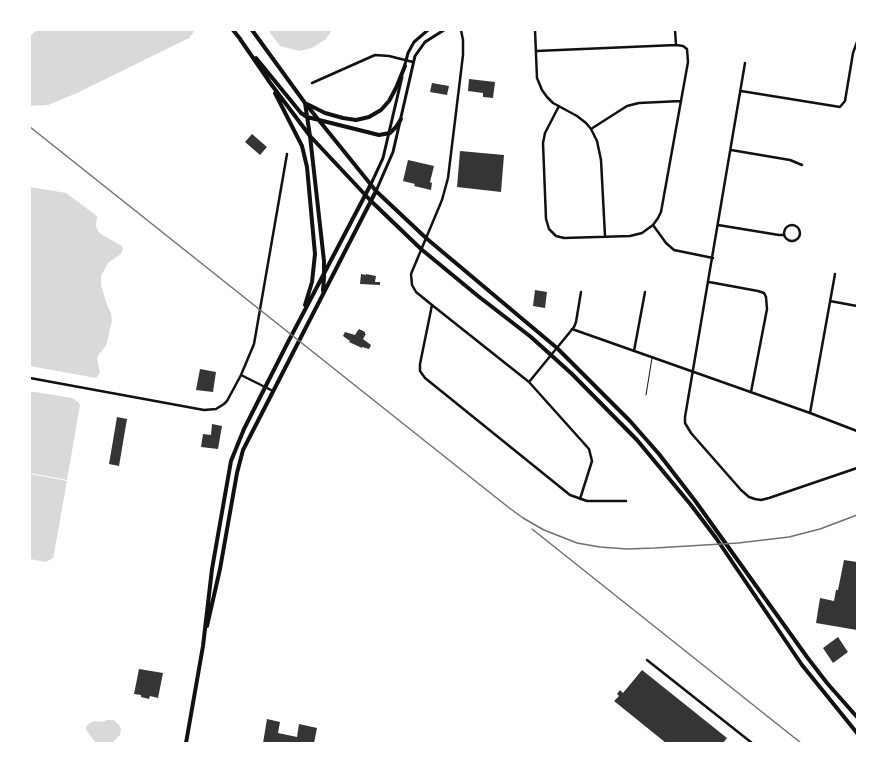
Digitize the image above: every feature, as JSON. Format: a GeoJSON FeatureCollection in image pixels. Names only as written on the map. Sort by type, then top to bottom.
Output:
{"type":"FeatureCollection","features":[{"type":"Feature","properties":{"kind":"main road"},"geometry":{"type":"LineString","coordinates":[[233,30],[301,113],[308,117],[375,135],[383,135],[390,132],[396,127],[401,119]]}},
{"type":"Feature","properties":{"kind":"main road"},"geometry":{"type":"LineString","coordinates":[[252,30],[305,103],[376,191],[426,238],[557,348],[630,421],[659,454],[718,532],[807,657],[827,683],[857,717]]}},
{"type":"Feature","properties":{"kind":"main road"},"geometry":{"type":"LineString","coordinates":[[240,38],[268,80],[310,136],[365,196],[421,248],[478,296],[531,337],[572,374],[638,440],[716,538],[802,665],[857,733]]}},
{"type":"Feature","properties":{"kind":"main road"},"geometry":{"type":"LineString","coordinates":[[305,103],[325,113],[343,118],[356,120],[369,117],[381,110],[389,101],[396,88],[404,66]]}},
{"type":"Feature","properties":{"kind":"main road"},"geometry":{"type":"LineString","coordinates":[[268,80],[302,146],[306,167],[315,249],[314,274],[308,296],[295,329]]}},
{"type":"Feature","properties":{"kind":"main road"},"geometry":{"type":"LineString","coordinates":[[305,103],[308,117],[324,273],[322,298]]}},
{"type":"Feature","properties":{"kind":"main road"},"geometry":{"type":"LineString","coordinates":[[186,743],[202,646],[212,569],[231,461],[244,429],[265,387],[371,184]]}},
{"type":"Feature","properties":{"kind":"main road"},"geometry":{"type":"LineString","coordinates":[[202,646],[220,569],[239,462],[246,443],[376,191]]}},
{"type":"Feature","properties":{"kind":"street"},"geometry":{"type":"LineString","coordinates":[[371,184],[384,158],[406,60],[414,42],[428,30]]}},
{"type":"Feature","properties":{"kind":"street"},"geometry":{"type":"LineString","coordinates":[[376,191],[393,152],[413,62],[418,51],[425,42],[444,30]]}},
{"type":"Feature","properties":{"kind":"street"},"geometry":{"type":"LineString","coordinates":[[461,30],[463,55],[448,178],[442,200],[421,248],[411,281],[416,292],[529,382],[586,445],[592,457],[591,466],[580,499]]}},
{"type":"Feature","properties":{"kind":"street"},"geometry":{"type":"LineString","coordinates":[[535,30],[538,82],[547,97],[581,119],[591,129],[597,141],[602,160],[605,236]]}},
{"type":"Feature","properties":{"kind":"street"},"geometry":{"type":"LineString","coordinates":[[675,30],[676,45]]}},
{"type":"Feature","properties":{"kind":"street"},"geometry":{"type":"LineString","coordinates":[[741,91],[837,107],[841,106],[845,102],[853,53],[857,42]]}},
{"type":"Feature","properties":{"kind":"street"},"geometry":{"type":"LineString","coordinates":[[536,51],[676,45],[686,47],[688,56],[661,212],[652,225],[642,233],[636,235],[564,238],[556,236],[549,229],[546,219],[543,143],[548,126],[559,106]]}},
{"type":"Feature","properties":{"kind":"street"},"geometry":{"type":"LineString","coordinates":[[312,83],[375,55],[384,55],[413,62]]}},
{"type":"Feature","properties":{"kind":"street"},"geometry":{"type":"LineString","coordinates":[[746,63],[685,417],[688,428],[741,490],[749,497],[758,500],[766,499],[857,468]]}},
{"type":"Feature","properties":{"kind":"street"},"geometry":{"type":"LineString","coordinates":[[591,129],[627,106],[639,103],[681,101]]}},
{"type":"Feature","properties":{"kind":"street"},"geometry":{"type":"LineString","coordinates":[[731,150],[790,160],[802,165]]}},
{"type":"Feature","properties":{"kind":"street"},"geometry":{"type":"LineString","coordinates":[[30,378],[198,409],[210,410],[220,407],[227,400],[241,375],[254,344],[288,154]]}},
{"type":"Feature","properties":{"kind":"street"},"geometry":{"type":"LineString","coordinates":[[718,225],[784,235],[787,239],[795,241],[800,235],[800,230],[794,224],[788,225],[784,229],[784,235]]}},
{"type":"Feature","properties":{"kind":"street"},"geometry":{"type":"LineString","coordinates":[[652,225],[666,243],[674,250],[713,258]]}},
{"type":"Feature","properties":{"kind":"street"},"geometry":{"type":"LineString","coordinates":[[810,413],[834,274]]}},
{"type":"Feature","properties":{"kind":"street"},"geometry":{"type":"LineString","coordinates":[[709,282],[758,291],[764,293],[766,297],[767,309],[752,392]]}},
{"type":"Feature","properties":{"kind":"street"},"geometry":{"type":"LineString","coordinates":[[529,382],[572,329],[576,322],[581,292]]}},
{"type":"Feature","properties":{"kind":"street"},"geometry":{"type":"LineString","coordinates":[[634,351],[645,292]]}},
{"type":"Feature","properties":{"kind":"street"},"geometry":{"type":"LineString","coordinates":[[830,301],[857,306]]}},
{"type":"Feature","properties":{"kind":"street"},"geometry":{"type":"LineString","coordinates":[[432,305],[420,364],[420,370],[425,378],[566,492],[587,501],[626,501]]}},
{"type":"Feature","properties":{"kind":"street"},"geometry":{"type":"LineString","coordinates":[[572,329],[752,392],[857,432]]}},
{"type":"Feature","properties":{"kind":"street"},"geometry":{"type":"LineString","coordinates":[[241,375],[273,391]]}},
{"type":"Feature","properties":{"kind":"street"},"geometry":{"type":"LineString","coordinates":[[647,660],[752,743]]}},
{"type":"Feature","properties":{"kind":"lane"},"geometry":{"type":"LineString","coordinates":[[646,395],[652,358]]}},
{"type":"Feature","properties":{"kind":"shaded area"},"geometry":{"type":"Polygon","coordinates":[[[37,30],[195,30],[189,38],[77,93],[48,105],[30,106],[30,36],[37,30]]]}},
{"type":"Feature","properties":{"kind":"shaded area"},"geometry":{"type":"Polygon","coordinates":[[[268,30],[332,30],[326,39],[312,48],[299,51],[280,46],[268,30]]]}},
{"type":"Feature","properties":{"kind":"shaded area"},"geometry":{"type":"Polygon","coordinates":[[[30,187],[66,193],[97,216],[96,226],[101,234],[122,246],[123,249],[121,254],[108,263],[101,276],[101,285],[112,321],[106,346],[97,358],[100,373],[96,378],[30,366],[30,187]]]}},
{"type":"Feature","properties":{"kind":"shaded area"},"geometry":{"type":"Polygon","coordinates":[[[30,392],[72,398],[80,405],[67,480],[30,473],[30,392]]]}},
{"type":"Feature","properties":{"kind":"shaded area"},"geometry":{"type":"Polygon","coordinates":[[[30,474],[67,481],[53,558],[46,562],[30,559],[30,474]]]}},
{"type":"Feature","properties":{"kind":"shaded area"},"geometry":{"type":"Polygon","coordinates":[[[114,720],[120,726],[120,735],[112,743],[96,743],[86,730],[87,725],[94,721],[102,722],[114,720]]]}},
{"type":"Feature","properties":{"kind":"building"},"geometry":{"type":"Polygon","coordinates":[[[469,79],[495,82],[493,98],[483,97],[483,93],[468,91],[469,79]]]}},
{"type":"Feature","properties":{"kind":"building"},"geometry":{"type":"Polygon","coordinates":[[[432,83],[449,86],[447,95],[430,92],[432,83]]]}},
{"type":"Feature","properties":{"kind":"building"},"geometry":{"type":"Polygon","coordinates":[[[252,134],[267,147],[260,155],[245,142],[252,134]]]}},
{"type":"Feature","properties":{"kind":"building"},"geometry":{"type":"Polygon","coordinates":[[[460,151],[504,155],[501,192],[457,187],[460,151]]]}},
{"type":"Feature","properties":{"kind":"building"},"geometry":{"type":"Polygon","coordinates":[[[408,160],[434,166],[430,182],[432,183],[431,190],[414,186],[415,184],[403,181],[408,160]]]}},
{"type":"Feature","properties":{"kind":"building"},"geometry":{"type":"Polygon","coordinates":[[[361,274],[376,276],[375,282],[380,282],[380,285],[360,284],[361,274]]]}},
{"type":"Feature","properties":{"kind":"building"},"geometry":{"type":"Polygon","coordinates":[[[535,290],[547,292],[545,308],[533,306],[535,290]]]}},
{"type":"Feature","properties":{"kind":"building"},"geometry":{"type":"Polygon","coordinates":[[[359,329],[366,334],[363,339],[371,345],[369,349],[362,348],[349,342],[350,341],[343,336],[345,332],[355,335],[359,329]]]}},
{"type":"Feature","properties":{"kind":"building"},"geometry":{"type":"Polygon","coordinates":[[[200,369],[216,372],[213,392],[196,390],[200,369]]]}},
{"type":"Feature","properties":{"kind":"building"},"geometry":{"type":"Polygon","coordinates":[[[117,417],[127,419],[119,466],[109,464],[117,417]]]}},
{"type":"Feature","properties":{"kind":"building"},"geometry":{"type":"Polygon","coordinates":[[[212,424],[222,426],[218,449],[201,447],[203,434],[211,435],[212,424]]]}},
{"type":"Feature","properties":{"kind":"building"},"geometry":{"type":"Polygon","coordinates":[[[844,560],[857,562],[857,630],[816,623],[820,598],[834,601],[836,590],[838,590],[844,560]]]}},
{"type":"Feature","properties":{"kind":"building"},"geometry":{"type":"Polygon","coordinates":[[[838,637],[848,652],[833,663],[823,648],[838,637]]]}},
{"type":"Feature","properties":{"kind":"building"},"geometry":{"type":"Polygon","coordinates":[[[139,669],[163,673],[158,698],[150,696],[149,699],[141,697],[141,695],[134,694],[139,669]]]}},
{"type":"Feature","properties":{"kind":"building"},"geometry":{"type":"Polygon","coordinates":[[[642,670],[727,738],[723,743],[666,743],[614,701],[619,696],[617,694],[620,690],[623,693],[642,670]]]}},
{"type":"Feature","properties":{"kind":"building"},"geometry":{"type":"Polygon","coordinates":[[[267,719],[280,722],[278,733],[297,737],[299,724],[317,728],[314,743],[263,743],[267,719]]]}},
{"type":"Feature","properties":{"kind":"railway"},"geometry":{"type":"LineString","coordinates":[[30,127],[508,507],[544,530],[577,543],[600,547],[627,549],[655,548],[738,543],[789,537],[820,529],[857,515]]}},
{"type":"Feature","properties":{"kind":"railway"},"geometry":{"type":"LineString","coordinates":[[532,529],[801,743]]}}]}
